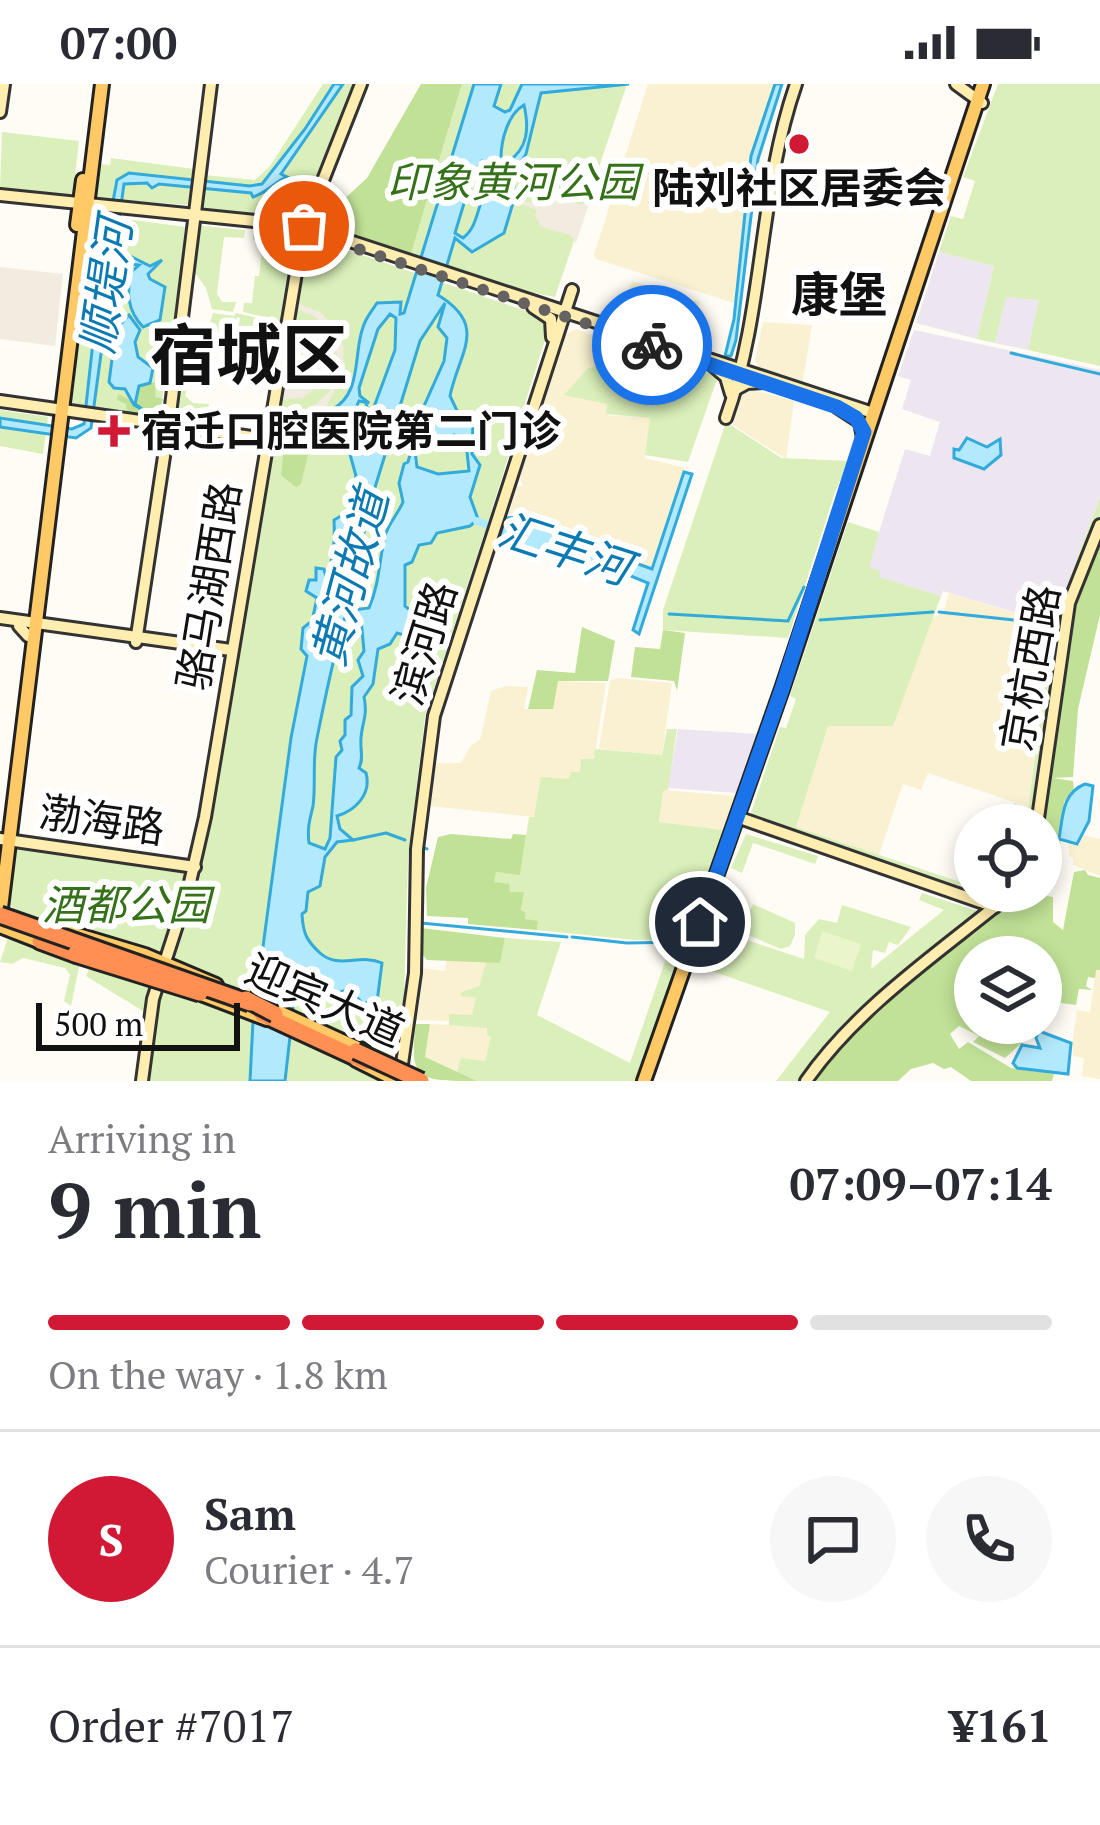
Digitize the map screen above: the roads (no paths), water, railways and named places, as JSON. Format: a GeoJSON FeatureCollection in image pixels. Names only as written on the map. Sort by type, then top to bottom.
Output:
{"type":"FeatureCollection","features":[{"type":"Feature","properties":{"kind":"highway","name":"迎宾大道"},"geometry":{"type":"LineString","coordinates":[[0,914],[249,1006],[401,1077]]}},
{"type":"Feature","properties":{"kind":"highway","name":"迎宾大道"},"geometry":{"type":"LineString","coordinates":[[0,914],[275,1014],[401,1077]]}},
{"type":"Feature","properties":{"kind":"highway"},"geometry":{"type":"LineString","coordinates":[[34,933],[108,946],[186,972],[275,1014]]}},
{"type":"Feature","properties":{"kind":"highway"},"geometry":{"type":"LineString","coordinates":[[34,933],[75,954],[249,1006]]}},
{"type":"Feature","properties":{"kind":"main road"},"geometry":{"type":"LineString","coordinates":[[0,112],[4,84]]}},
{"type":"Feature","properties":{"kind":"main road"},"geometry":{"type":"LineString","coordinates":[[98,84],[0,914],[65,953],[249,1006]]}},
{"type":"Feature","properties":{"kind":"main road"},"geometry":{"type":"LineString","coordinates":[[135,640],[210,84]]}},
{"type":"Feature","properties":{"kind":"main road","name":"骆马湖西路"},"geometry":{"type":"LineString","coordinates":[[142,1081],[148,1026],[195,867],[303,229],[361,84]]}},
{"type":"Feature","properties":{"kind":"main road"},"geometry":{"type":"LineString","coordinates":[[724,417],[744,351],[769,154],[795,84]]}},
{"type":"Feature","properties":{"kind":"main road"},"geometry":{"type":"LineString","coordinates":[[956,84],[979,101]]}},
{"type":"Feature","properties":{"kind":"main road"},"geometry":{"type":"LineString","coordinates":[[739,820],[986,84]]}},
{"type":"Feature","properties":{"kind":"main road"},"geometry":{"type":"LineString","coordinates":[[648,1081],[979,101]]}},
{"type":"Feature","properties":{"kind":"main road"},"geometry":{"type":"LineString","coordinates":[[4,198],[303,229],[872,416]]}},
{"type":"Feature","properties":{"kind":"main road"},"geometry":{"type":"LineString","coordinates":[[517,298],[551,302],[572,290],[578,311],[600,325]]}},
{"type":"Feature","properties":{"kind":"main road","name":"滨河路"},"geometry":{"type":"LineString","coordinates":[[401,1077],[417,849],[434,716],[572,290]]}},
{"type":"Feature","properties":{"kind":"main road"},"geometry":{"type":"LineString","coordinates":[[517,298],[551,319],[554,330],[547,368]]}},
{"type":"Feature","properties":{"kind":"main road"},"geometry":{"type":"LineString","coordinates":[[547,368],[565,328],[600,325]]}},
{"type":"Feature","properties":{"kind":"main road"},"geometry":{"type":"LineString","coordinates":[[714,363],[734,361],[744,351]]}},
{"type":"Feature","properties":{"kind":"main road"},"geometry":{"type":"LineString","coordinates":[[744,351],[750,368],[765,379]]}},
{"type":"Feature","properties":{"kind":"main road"},"geometry":{"type":"LineString","coordinates":[[714,363],[734,391]]}},
{"type":"Feature","properties":{"kind":"main road"},"geometry":{"type":"LineString","coordinates":[[734,391],[765,379]]}},
{"type":"Feature","properties":{"kind":"main road"},"geometry":{"type":"LineString","coordinates":[[838,404],[868,406],[883,383]]}},
{"type":"Feature","properties":{"kind":"main road"},"geometry":{"type":"LineString","coordinates":[[0,404],[266,441]]}},
{"type":"Feature","properties":{"kind":"main road"},"geometry":{"type":"LineString","coordinates":[[838,404],[860,422],[864,432],[861,448]]}},
{"type":"Feature","properties":{"kind":"main road","name":"京杭西路"},"geometry":{"type":"LineString","coordinates":[[1040,804],[1069,604],[1100,525]]}},
{"type":"Feature","properties":{"kind":"main road"},"geometry":{"type":"LineString","coordinates":[[0,621],[231,653]]}},
{"type":"Feature","properties":{"kind":"main road"},"geometry":{"type":"LineString","coordinates":[[739,820],[954,894]]}},
{"type":"Feature","properties":{"kind":"main road"},"geometry":{"type":"LineString","coordinates":[[5,847],[5,907],[34,933]]}},
{"type":"Feature","properties":{"kind":"main road","name":"渤海路"},"geometry":{"type":"LineString","coordinates":[[5,847],[195,867]]}},
{"type":"Feature","properties":{"kind":"main road"},"geometry":{"type":"LineString","coordinates":[[806,1081],[866,1013],[988,912]]}},
{"type":"Feature","properties":{"kind":"main road"},"geometry":{"type":"LineString","coordinates":[[0,935],[7,930],[34,933],[164,963],[401,1077]]}},
{"type":"Feature","properties":{"kind":"main road","name":"滨河路"},"geometry":{"type":"LineString","coordinates":[[401,1077],[407,1067],[416,973],[413,956]]}},
{"type":"Feature","properties":{"kind":"water","name":"顺堤河"},"geometry":{"type":"Polygon","coordinates":[[[334,84],[343,84],[281,174],[287,177],[258,195],[124,184],[106,313],[111,316],[106,317],[91,428],[76,438],[0,427],[0,418],[72,429],[84,424],[102,260],[117,180],[129,173],[262,184],[334,84]]]}},
{"type":"Feature","properties":{"kind":"water","name":"黄河故道"},"geometry":{"type":"Polygon","coordinates":[[[474,84],[501,84],[494,106],[505,112],[522,84],[629,84],[541,93],[526,154],[515,171],[513,203],[504,233],[472,252],[455,238],[438,295],[454,306],[467,329],[450,396],[460,417],[473,420],[472,454],[480,465],[470,497],[478,519],[470,526],[437,533],[431,543],[419,545],[412,562],[405,565],[405,606],[417,616],[417,629],[411,637],[397,633],[390,644],[378,649],[373,684],[364,697],[359,768],[366,773],[366,788],[355,806],[337,816],[340,829],[353,840],[337,842],[325,857],[320,886],[308,892],[302,914],[309,941],[327,958],[382,963],[377,1002],[374,1006],[367,1003],[367,1008],[349,989],[338,993],[308,979],[295,982],[285,1081],[250,1081],[253,1021],[291,738],[307,656],[301,649],[303,628],[312,621],[317,598],[306,591],[309,580],[316,580],[316,568],[324,569],[326,577],[329,570],[334,520],[346,513],[356,476],[348,447],[363,422],[345,423],[331,410],[349,393],[362,332],[377,303],[401,302],[400,314],[474,84]],[[524,105],[504,136],[501,158],[506,163],[526,137],[524,105]],[[482,161],[471,180],[455,233],[463,238],[473,226],[492,183],[488,161],[482,161]],[[445,303],[420,341],[373,494],[347,606],[354,610],[369,608],[385,536],[403,502],[399,483],[404,464],[444,361],[447,338],[438,327],[445,303]],[[390,314],[378,329],[360,396],[369,403],[359,401],[352,417],[361,417],[366,405],[371,415],[395,350],[396,318],[390,314]],[[424,434],[415,451],[417,467],[438,474],[469,471],[466,442],[454,435],[443,447],[424,434]],[[353,612],[345,617],[316,746],[309,828],[309,843],[325,849],[330,838],[336,757],[342,750],[345,720],[351,715],[352,687],[363,676],[358,660],[364,651],[361,619],[353,612]]]}},
{"type":"Feature","properties":{"kind":"water"},"geometry":{"type":"Polygon","coordinates":[[[775,84],[782,84],[758,159],[736,340],[731,356],[725,356],[734,319],[751,156],[775,84]]]}},
{"type":"Feature","properties":{"kind":"water"},"geometry":{"type":"Polygon","coordinates":[[[132,257],[150,266],[162,260],[148,274],[165,287],[160,320],[143,327],[129,300],[132,271],[139,265],[131,264],[132,257]]]}},
{"type":"Feature","properties":{"kind":"water"},"geometry":{"type":"Polygon","coordinates":[[[129,315],[140,330],[135,342],[138,357],[153,368],[150,383],[139,386],[135,404],[148,413],[134,405],[125,389],[109,382],[116,329],[129,315]]]}},
{"type":"Feature","properties":{"kind":"water"},"geometry":{"type":"Polygon","coordinates":[[[967,438],[987,447],[1000,439],[1001,455],[984,469],[954,458],[954,449],[959,450],[967,438]]]}},
{"type":"Feature","properties":{"kind":"water"},"geometry":{"type":"Polygon","coordinates":[[[684,472],[692,474],[639,634],[633,630],[648,583],[614,569],[499,540],[505,518],[525,517],[536,527],[652,569],[684,472]]]}},
{"type":"Feature","properties":{"kind":"water"},"geometry":{"type":"Polygon","coordinates":[[[1093,786],[1089,821],[1077,844],[1062,840],[1062,820],[1077,788],[1093,786]]]}},
{"type":"Feature","properties":{"kind":"water"},"geometry":{"type":"Polygon","coordinates":[[[1062,1040],[1071,1043],[1068,1074],[1017,1068],[1013,1063],[1022,1045],[1040,1048],[1038,1044],[1062,1044],[1062,1040]]]}},
{"type":"Feature","properties":{"kind":"waterway"},"geometry":{"type":"LineString","coordinates":[[1011,353],[1100,374]]}},
{"type":"Feature","properties":{"kind":"waterway","name":"汇丰河"},"geometry":{"type":"LineString","coordinates":[[477,521],[497,528]]}},
{"type":"Feature","properties":{"kind":"waterway"},"geometry":{"type":"LineString","coordinates":[[669,614],[788,621],[804,587]]}},
{"type":"Feature","properties":{"kind":"waterway"},"geometry":{"type":"LineString","coordinates":[[820,620],[933,612]]}},
{"type":"Feature","properties":{"kind":"waterway"},"geometry":{"type":"LineString","coordinates":[[939,612],[1014,620]]}},
{"type":"Feature","properties":{"kind":"waterway"},"geometry":{"type":"LineString","coordinates":[[353,840],[386,833],[405,840]]}},
{"type":"Feature","properties":{"kind":"waterway"},"geometry":{"type":"LineString","coordinates":[[421,923],[567,937]]}},
{"type":"Feature","properties":{"kind":"waterway"},"geometry":{"type":"LineString","coordinates":[[572,937],[683,942]]}},
{"type":"Feature","properties":{"kind":"place","name":"陆刘社区居委会"},"geometry":{"type":"Point","coordinates":[799,144]}},
{"type":"Feature","properties":{"kind":"place","name":"宿迁口腔医院第二门诊"},"geometry":{"type":"Point","coordinates":[114,431]}},
{"type":"Feature","properties":{"kind":"district","name":"康堡"},"geometry":{"type":"Point","coordinates":[839,295]}},
{"type":"Feature","properties":{"kind":"district","name":"宿城区"},"geometry":{"type":"Point","coordinates":[249,356]}},
{"type":"Feature","properties":{"kind":"park label","name":"印象黄河公园"},"geometry":{"type":"Point","coordinates":[513,182]}},
{"type":"Feature","properties":{"kind":"park label","name":"酒都公园"},"geometry":{"type":"Point","coordinates":[126,905]}}]}
